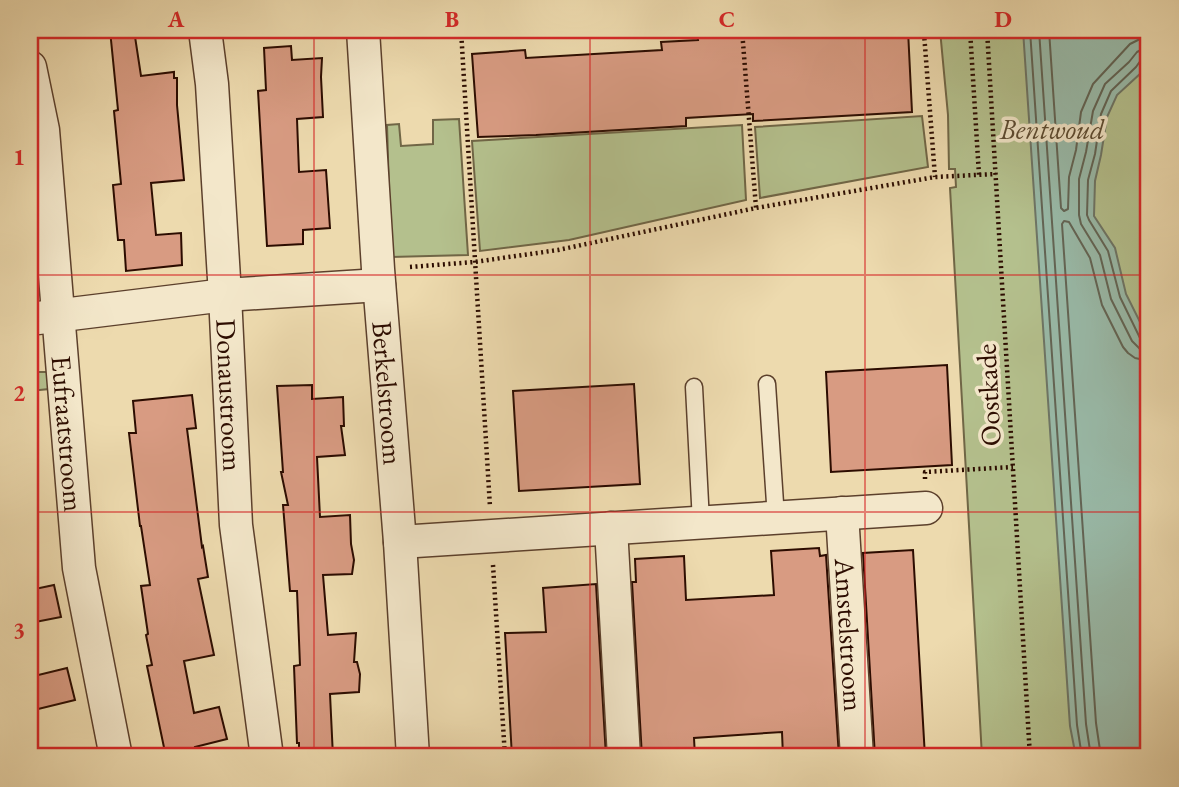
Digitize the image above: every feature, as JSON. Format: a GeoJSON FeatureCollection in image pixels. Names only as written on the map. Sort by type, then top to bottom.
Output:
{"type":"FeatureCollection","features":[{"type":"Feature","properties":{"kind":"street","name":"Donaustroom"},"geometry":{"type":"LineString","coordinates":[[205,30],[212,84],[236,525],[267,757]]}},
{"type":"Feature","properties":{"kind":"street","name":"Berkelstroom"},"geometry":{"type":"LineString","coordinates":[[363,30],[413,757]]}},
{"type":"Feature","properties":{"kind":"street","name":"Eufraatstroom"},"geometry":{"type":"LineString","coordinates":[[30,67],[43,130],[45,317],[79,568],[116,757]]}},
{"type":"Feature","properties":{"kind":"street"},"geometry":{"type":"LineString","coordinates":[[45,317],[378,277]]}},
{"type":"Feature","properties":{"kind":"street"},"geometry":{"type":"LineString","coordinates":[[400,542],[926,508]]}},
{"type":"Feature","properties":{"kind":"street","name":"Amstelstroom"},"geometry":{"type":"LineString","coordinates":[[842,513],[857,757]]}},
{"type":"Feature","properties":{"kind":"street"},"geometry":{"type":"LineString","coordinates":[[611,528],[624,757]]}},
{"type":"Feature","properties":{"kind":"lane"},"geometry":{"type":"LineString","coordinates":[[767,384],[776,517]]}},
{"type":"Feature","properties":{"kind":"lane"},"geometry":{"type":"LineString","coordinates":[[694,387],[701,522]]}},
{"type":"Feature","properties":{"kind":"path"},"geometry":{"type":"LineString","coordinates":[[461,30],[474,262]]}},
{"type":"Feature","properties":{"kind":"path"},"geometry":{"type":"LineString","coordinates":[[742,30],[756,208]]}},
{"type":"Feature","properties":{"kind":"path"},"geometry":{"type":"LineString","coordinates":[[970,30],[979,175]]}},
{"type":"Feature","properties":{"kind":"path","name":"Oostkade"},"geometry":{"type":"LineString","coordinates":[[987,30],[1030,757]]}},
{"type":"Feature","properties":{"kind":"path"},"geometry":{"type":"LineString","coordinates":[[924,33],[935,177]]}},
{"type":"Feature","properties":{"kind":"path"},"geometry":{"type":"LineString","coordinates":[[378,277],[558,250],[756,208],[935,177],[996,174]]}},
{"type":"Feature","properties":{"kind":"path"},"geometry":{"type":"LineString","coordinates":[[963,469],[1013,467]]}},
{"type":"Feature","properties":{"kind":"green space","name":"Bentwoud"},"geometry":{"type":"Polygon","coordinates":[[[940,30],[1149,30],[1149,757],[982,757],[950,188],[956,187],[955,169],[949,169],[948,115],[940,30]]]}},
{"type":"Feature","properties":{"kind":"green space"},"geometry":{"type":"Polygon","coordinates":[[[922,116],[928,167],[760,198],[755,127],[922,116]]]}},
{"type":"Feature","properties":{"kind":"green space"},"geometry":{"type":"Polygon","coordinates":[[[459,119],[468,255],[391,257],[387,125],[399,124],[401,146],[433,144],[433,120],[459,119]]]}},
{"type":"Feature","properties":{"kind":"green space"},"geometry":{"type":"Polygon","coordinates":[[[742,125],[746,200],[569,240],[480,251],[472,141],[742,125]]]}},
{"type":"Feature","properties":{"kind":"green space"},"geometry":{"type":"Polygon","coordinates":[[[30,372],[47,372],[49,389],[30,391],[30,372]]]}},
{"type":"Feature","properties":{"kind":"water"},"geometry":{"type":"Polygon","coordinates":[[[1023,30],[1149,30],[1149,60],[1142,72],[1117,95],[1107,117],[1095,181],[1094,216],[1115,248],[1126,294],[1149,340],[1149,757],[1076,757],[1070,726],[1023,30]]]}},
{"type":"Feature","properties":{"kind":"building"},"geometry":{"type":"Polygon","coordinates":[[[110,30],[134,30],[141,76],[174,72],[174,78],[177,78],[184,180],[151,183],[156,235],[181,233],[182,265],[126,271],[124,240],[118,240],[113,185],[121,184],[114,111],[118,110],[110,30]]]}},
{"type":"Feature","properties":{"kind":"building"},"geometry":{"type":"Polygon","coordinates":[[[737,30],[908,30],[912,112],[753,121],[753,114],[686,118],[686,126],[478,137],[472,54],[525,50],[526,58],[662,50],[661,42],[698,40],[697,33],[737,30]]]}},
{"type":"Feature","properties":{"kind":"building"},"geometry":{"type":"Polygon","coordinates":[[[291,46],[292,60],[322,58],[323,117],[297,119],[299,172],[326,170],[330,228],[303,230],[303,244],[267,246],[258,91],[266,90],[264,48],[291,46]]]}},
{"type":"Feature","properties":{"kind":"building"},"geometry":{"type":"Polygon","coordinates":[[[947,365],[952,465],[831,472],[826,372],[947,365]]]}},
{"type":"Feature","properties":{"kind":"building"},"geometry":{"type":"Polygon","coordinates":[[[634,384],[640,484],[519,491],[513,391],[634,384]]]}},
{"type":"Feature","properties":{"kind":"building"},"geometry":{"type":"Polygon","coordinates":[[[312,385],[312,399],[343,397],[344,426],[341,426],[345,455],[317,457],[320,517],[350,515],[354,560],[352,574],[323,575],[328,635],[356,633],[354,662],[357,662],[360,674],[359,692],[330,694],[333,757],[299,757],[294,666],[300,665],[297,591],[290,591],[283,505],[288,505],[281,472],[277,386],[312,385]]]}},
{"type":"Feature","properties":{"kind":"building"},"geometry":{"type":"Polygon","coordinates":[[[192,395],[196,428],[187,429],[208,577],[198,579],[214,655],[184,661],[194,713],[219,707],[227,739],[195,747],[197,757],[166,757],[147,666],[152,665],[141,586],[150,585],[129,433],[136,433],[133,401],[192,395]]]}},
{"type":"Feature","properties":{"kind":"building"},"geometry":{"type":"Polygon","coordinates":[[[819,548],[820,556],[826,555],[839,757],[783,757],[782,732],[694,738],[695,757],[642,757],[632,582],[636,582],[635,559],[684,556],[686,600],[774,595],[771,551],[819,548]]]}},
{"type":"Feature","properties":{"kind":"building"},"geometry":{"type":"Polygon","coordinates":[[[913,550],[925,757],[875,757],[863,553],[913,550]]]}},
{"type":"Feature","properties":{"kind":"building"},"geometry":{"type":"Polygon","coordinates":[[[596,584],[606,757],[512,757],[505,633],[546,632],[543,588],[596,584]]]}},
{"type":"Feature","properties":{"kind":"building"},"geometry":{"type":"Polygon","coordinates":[[[54,585],[61,617],[30,623],[30,590],[54,585]]]}},
{"type":"Feature","properties":{"kind":"building"},"geometry":{"type":"Polygon","coordinates":[[[67,668],[75,700],[30,711],[30,677],[67,668]]]}}]}
